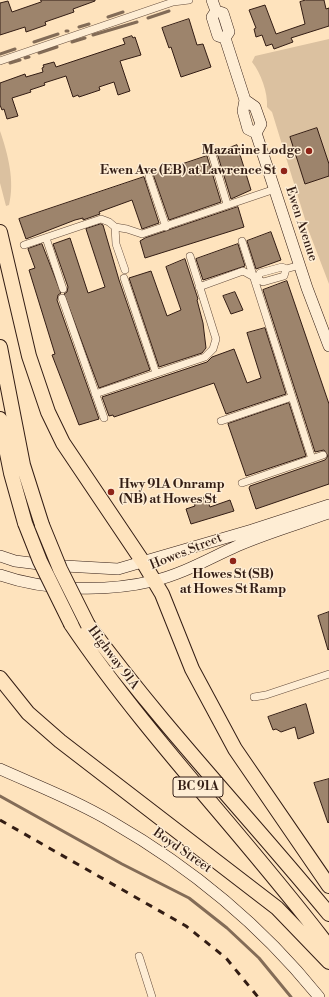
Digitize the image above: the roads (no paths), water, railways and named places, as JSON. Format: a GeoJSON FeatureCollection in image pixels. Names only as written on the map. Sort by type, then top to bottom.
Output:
{"type":"FeatureCollection","features":[{"type":"Feature","properties":{"kind":"highway"},"geometry":{"type":"LineString","coordinates":[[0,232],[29,356],[48,412],[66,449],[143,562],[154,581],[164,599],[192,669],[236,749],[329,886]]}},
{"type":"Feature","properties":{"kind":"highway","name":"Highway 91A"},"geometry":{"type":"LineString","coordinates":[[0,347],[24,465],[42,526],[60,569],[88,625],[153,710],[329,914]]}},
{"type":"Feature","properties":{"kind":"highway","name":"Highway 91A"},"geometry":{"type":"LineString","coordinates":[[0,420],[25,524],[40,561],[71,624],[101,668],[135,711],[329,947]]}},
{"type":"Feature","properties":{"kind":"highway"},"geometry":{"type":"LineString","coordinates":[[0,678],[28,713],[60,741],[277,908],[329,962]]}},
{"type":"Feature","properties":{"kind":"street"},"geometry":{"type":"LineString","coordinates":[[0,61],[173,2],[189,0]]}},
{"type":"Feature","properties":{"kind":"street","name":"Ewen Avenue"},"geometry":{"type":"LineString","coordinates":[[212,0],[216,12],[223,13],[229,32],[225,38],[245,100],[255,107],[261,124],[256,132],[300,265],[329,346]]}},
{"type":"Feature","properties":{"kind":"street"},"geometry":{"type":"LineString","coordinates":[[212,154],[227,204]]}},
{"type":"Feature","properties":{"kind":"street"},"geometry":{"type":"LineString","coordinates":[[149,176],[166,226]]}},
{"type":"Feature","properties":{"kind":"street"},"geometry":{"type":"LineString","coordinates":[[24,245],[101,219],[109,222],[115,227],[142,234],[275,189]]}},
{"type":"Feature","properties":{"kind":"street"},"geometry":{"type":"LineString","coordinates":[[115,227],[116,244],[124,274],[156,373]]}},
{"type":"Feature","properties":{"kind":"street"},"geometry":{"type":"LineString","coordinates":[[46,238],[63,289]]}},
{"type":"Feature","properties":{"kind":"street"},"geometry":{"type":"LineString","coordinates":[[242,241],[256,279],[312,459]]}},
{"type":"Feature","properties":{"kind":"street"},"geometry":{"type":"LineString","coordinates":[[95,394],[205,357],[213,349],[216,339],[190,256]]}},
{"type":"Feature","properties":{"kind":"street"},"geometry":{"type":"LineString","coordinates":[[256,279],[260,273],[282,267],[286,269],[300,265]]}},
{"type":"Feature","properties":{"kind":"street"},"geometry":{"type":"LineString","coordinates":[[199,287],[243,272],[256,279]]}},
{"type":"Feature","properties":{"kind":"street"},"geometry":{"type":"LineString","coordinates":[[62,298],[104,418]]}},
{"type":"Feature","properties":{"kind":"street"},"geometry":{"type":"LineString","coordinates":[[221,421],[292,397]]}},
{"type":"Feature","properties":{"kind":"street"},"geometry":{"type":"LineString","coordinates":[[242,483],[323,455]]}},
{"type":"Feature","properties":{"kind":"street","name":"Howes Street"},"geometry":{"type":"LineString","coordinates":[[0,556],[16,561],[46,565],[118,569],[329,505]]}},
{"type":"Feature","properties":{"kind":"street","name":"Howes Street"},"geometry":{"type":"LineString","coordinates":[[0,575],[46,586],[82,588],[124,586],[154,581],[209,560],[257,538],[329,514]]}},
{"type":"Feature","properties":{"kind":"street"},"geometry":{"type":"LineString","coordinates":[[254,697],[266,695],[329,674]]}},
{"type":"Feature","properties":{"kind":"street","name":"Boyd Street"},"geometry":{"type":"LineString","coordinates":[[0,769],[112,821],[183,868],[243,915],[280,952],[319,997]]}},
{"type":"Feature","properties":{"kind":"street"},"geometry":{"type":"LineString","coordinates":[[140,956],[152,997]]}},
{"type":"Feature","properties":{"kind":"waterway"},"geometry":{"type":"LineString","coordinates":[[148,18],[169,11]]}},
{"type":"Feature","properties":{"kind":"waterway"},"geometry":{"type":"LineString","coordinates":[[108,17],[123,12]]}},
{"type":"Feature","properties":{"kind":"waterway"},"geometry":{"type":"LineString","coordinates":[[93,35],[137,22]]}},
{"type":"Feature","properties":{"kind":"waterway"},"geometry":{"type":"LineString","coordinates":[[79,27],[89,24]]}},
{"type":"Feature","properties":{"kind":"waterway"},"geometry":{"type":"LineString","coordinates":[[34,42],[58,34]]}},
{"type":"Feature","properties":{"kind":"waterway"},"geometry":{"type":"LineString","coordinates":[[72,42],[85,38]]}},
{"type":"Feature","properties":{"kind":"waterway"},"geometry":{"type":"LineString","coordinates":[[39,53],[57,47]]}},
{"type":"Feature","properties":{"kind":"waterway"},"geometry":{"type":"LineString","coordinates":[[0,54],[15,49]]}},
{"type":"Feature","properties":{"kind":"waterway"},"geometry":{"type":"LineString","coordinates":[[25,58],[29,57]]}},
{"type":"Feature","properties":{"kind":"waterway"},"geometry":{"type":"LineString","coordinates":[[10,63],[20,60]]}},
{"type":"Feature","properties":{"kind":"waterway"},"geometry":{"type":"LineString","coordinates":[[0,796],[122,864],[189,898],[227,928],[259,958],[291,997]]}},
{"type":"Feature","properties":{"kind":"railway"},"geometry":{"type":"LineString","coordinates":[[0,820],[186,926],[226,958],[258,997]]}},
{"type":"Feature","properties":{"kind":"place","name":"Mazarine Lodge"},"geometry":{"type":"Point","coordinates":[309,151]}},
{"type":"Feature","properties":{"kind":"place","name":"Ewen Ave (EB) at Lawrence St"},"geometry":{"type":"Point","coordinates":[284,171]}},
{"type":"Feature","properties":{"kind":"place","name":"Hwy 91A Onramp (NB) at Howes St"},"geometry":{"type":"Point","coordinates":[111,492]}},
{"type":"Feature","properties":{"kind":"place","name":"Howes St (SB) at Howes St Ramp"},"geometry":{"type":"Point","coordinates":[233,561]}}]}
